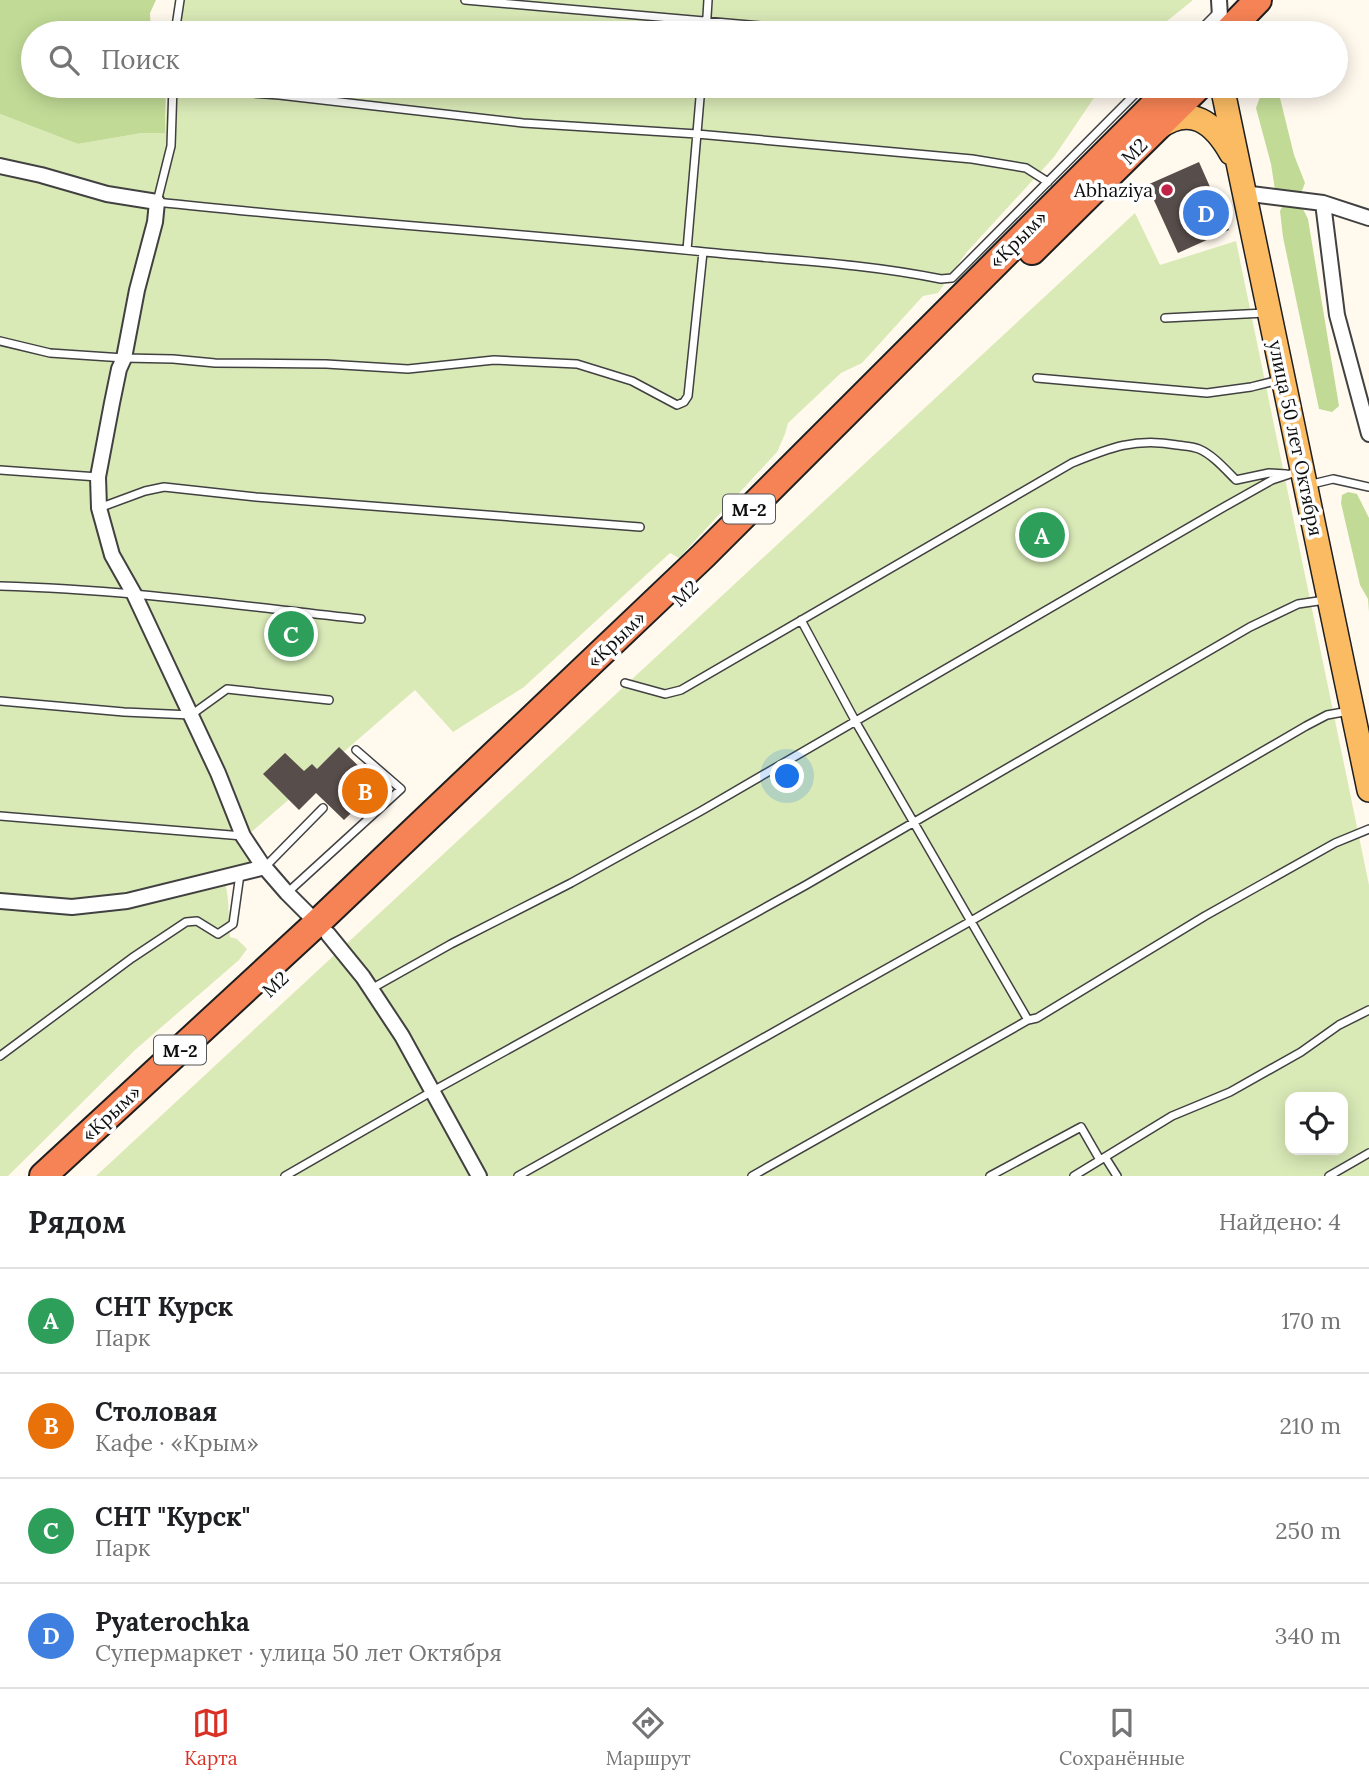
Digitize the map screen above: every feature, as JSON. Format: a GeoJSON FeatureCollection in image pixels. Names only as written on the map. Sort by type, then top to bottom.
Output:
{"type":"FeatureCollection","features":[{"type":"Feature","properties":{"kind":"highway"},"geometry":{"type":"LineString","coordinates":[[1222,19],[1258,0]]}},
{"type":"Feature","properties":{"kind":"highway"},"geometry":{"type":"LineString","coordinates":[[1256,21],[1274,0]]}},
{"type":"Feature","properties":{"kind":"highway","name":"«Крым»"},"geometry":{"type":"LineString","coordinates":[[43,1176],[323,929],[703,556],[1161,98]]}},
{"type":"Feature","properties":{"kind":"highway","name":"М2"},"geometry":{"type":"LineString","coordinates":[[69,1176],[323,929],[501,773],[1187,98]]}},
{"type":"Feature","properties":{"kind":"main road","name":"улица 50 лет Октября"},"geometry":{"type":"LineString","coordinates":[[1224,98],[1284,379],[1300,476],[1369,790]]}},
{"type":"Feature","properties":{"kind":"main road"},"geometry":{"type":"LineString","coordinates":[[1156,130],[1167,121],[1181,117],[1196,118],[1218,131],[1236,162]]}},
{"type":"Feature","properties":{"kind":"street"},"geometry":{"type":"LineString","coordinates":[[0,166],[41,174],[107,194],[157,202],[155,222],[137,290],[98,477],[99,508],[112,555],[134,594],[191,715],[243,836],[265,867],[323,929],[371,989],[402,1036],[478,1176]]}},
{"type":"Feature","properties":{"kind":"street"},"geometry":{"type":"LineString","coordinates":[[1243,193],[1323,203],[1369,218]]}},
{"type":"Feature","properties":{"kind":"street"},"geometry":{"type":"LineString","coordinates":[[1323,203],[1337,315],[1369,434]]}},
{"type":"Feature","properties":{"kind":"street"},"geometry":{"type":"LineString","coordinates":[[0,901],[72,907],[127,901],[265,867]]}},
{"type":"Feature","properties":{"kind":"lane"},"geometry":{"type":"LineString","coordinates":[[177,21],[180,0]]}},
{"type":"Feature","properties":{"kind":"lane"},"geometry":{"type":"LineString","coordinates":[[465,0],[707,21],[708,0]]}},
{"type":"Feature","properties":{"kind":"lane"},"geometry":{"type":"LineString","coordinates":[[173,98],[171,146],[157,202],[851,266],[941,279],[952,278],[1130,98]]}},
{"type":"Feature","properties":{"kind":"lane"},"geometry":{"type":"LineString","coordinates":[[309,98],[523,122],[697,134],[972,159],[1026,168],[1048,182]]}},
{"type":"Feature","properties":{"kind":"lane"},"geometry":{"type":"LineString","coordinates":[[687,250],[700,98]]}},
{"type":"Feature","properties":{"kind":"lane"},"geometry":{"type":"LineString","coordinates":[[0,341],[50,353],[215,363],[350,365],[408,369],[494,360],[577,364],[624,377],[677,405],[684,402],[688,396],[704,252]]}},
{"type":"Feature","properties":{"kind":"lane"},"geometry":{"type":"LineString","coordinates":[[1165,318],[1270,313]]}},
{"type":"Feature","properties":{"kind":"lane"},"geometry":{"type":"LineString","coordinates":[[1037,378],[1207,393],[1284,379]]}},
{"type":"Feature","properties":{"kind":"lane"},"geometry":{"type":"LineString","coordinates":[[625,683],[666,694],[681,691],[1072,463],[1131,442],[1166,443],[1199,449],[1218,462],[1236,480],[1269,473],[1369,486]]}},
{"type":"Feature","properties":{"kind":"lane"},"geometry":{"type":"LineString","coordinates":[[0,471],[98,477]]}},
{"type":"Feature","properties":{"kind":"lane"},"geometry":{"type":"LineString","coordinates":[[371,989],[451,944],[571,883],[1272,480],[1300,476]]}},
{"type":"Feature","properties":{"kind":"lane"},"geometry":{"type":"LineString","coordinates":[[99,508],[164,487],[256,497],[640,527]]}},
{"type":"Feature","properties":{"kind":"lane"},"geometry":{"type":"LineString","coordinates":[[0,586],[54,587],[134,594],[361,619]]}},
{"type":"Feature","properties":{"kind":"lane"},"geometry":{"type":"LineString","coordinates":[[285,1176],[794,891],[1250,627],[1298,604],[1329,599]]}},
{"type":"Feature","properties":{"kind":"lane"},"geometry":{"type":"LineString","coordinates":[[801,620],[855,722],[1028,1020]]}},
{"type":"Feature","properties":{"kind":"lane"},"geometry":{"type":"LineString","coordinates":[[0,701],[191,715],[227,689],[330,700]]}},
{"type":"Feature","properties":{"kind":"lane"},"geometry":{"type":"LineString","coordinates":[[517,1176],[971,921],[1306,726],[1327,715],[1353,711]]}},
{"type":"Feature","properties":{"kind":"lane"},"geometry":{"type":"LineString","coordinates":[[287,893],[401,789],[356,750]]}},
{"type":"Feature","properties":{"kind":"lane"},"geometry":{"type":"LineString","coordinates":[[265,867],[323,808]]}},
{"type":"Feature","properties":{"kind":"lane"},"geometry":{"type":"LineString","coordinates":[[0,816],[243,836]]}},
{"type":"Feature","properties":{"kind":"lane"},"geometry":{"type":"LineString","coordinates":[[752,1176],[1028,1020],[1037,1018],[1205,916],[1335,843],[1369,829]]}},
{"type":"Feature","properties":{"kind":"lane"},"geometry":{"type":"LineString","coordinates":[[0,1055],[132,958],[186,922],[197,921],[218,934],[233,924],[240,874]]}},
{"type":"Feature","properties":{"kind":"lane"},"geometry":{"type":"LineString","coordinates":[[1074,1176],[1172,1116],[1230,1092],[1301,1052],[1339,1025],[1369,1010]]}},
{"type":"Feature","properties":{"kind":"lane"},"geometry":{"type":"LineString","coordinates":[[990,1176],[1081,1127],[1117,1176]]}},
{"type":"Feature","properties":{"kind":"lane"},"geometry":{"type":"LineString","coordinates":[[1329,1176],[1369,1153]]}},
{"type":"Feature","properties":{"kind":"green space"},"geometry":{"type":"Polygon","coordinates":[[[0,0],[156,0],[150,13],[150,21],[21,21],[21,98],[166,98],[165,133],[142,133],[78,144],[0,114],[0,0]]]}},
{"type":"Feature","properties":{"kind":"green space"},"geometry":{"type":"Polygon","coordinates":[[[175,0],[1192,0],[1167,21],[172,21],[175,0]]]}},
{"type":"Feature","properties":{"kind":"green space"},"geometry":{"type":"Polygon","coordinates":[[[167,98],[1094,98],[1054,157],[966,253],[938,293],[923,296],[862,363],[841,373],[788,423],[777,452],[679,558],[670,553],[524,687],[453,732],[415,690],[249,834],[255,866],[225,883],[230,937],[237,939],[247,949],[239,960],[135,1050],[8,1176],[0,1176],[0,114],[78,144],[142,133],[165,133],[167,98]]]}},
{"type":"Feature","properties":{"kind":"green space"},"geometry":{"type":"Polygon","coordinates":[[[1260,98],[1280,98],[1294,155],[1305,183],[1301,193],[1287,194],[1275,190],[1256,108],[1260,98]]]}},
{"type":"Feature","properties":{"kind":"green space"},"geometry":{"type":"Polygon","coordinates":[[[1284,203],[1301,205],[1308,219],[1339,406],[1332,412],[1319,409],[1283,237],[1280,211],[1284,203]]]}},
{"type":"Feature","properties":{"kind":"green space"},"geometry":{"type":"Polygon","coordinates":[[[1135,213],[1160,265],[1236,241],[1369,885],[1369,1176],[96,1176],[1135,213]]]}},
{"type":"Feature","properties":{"kind":"green space"},"geometry":{"type":"Polygon","coordinates":[[[1348,492],[1357,494],[1369,518],[1369,612],[1368,599],[1360,585],[1341,503],[1342,495],[1348,492]]]}},
{"type":"Feature","properties":{"kind":"building"},"geometry":{"type":"Polygon","coordinates":[[[1199,162],[1229,230],[1178,253],[1147,185],[1199,162]]]}},
{"type":"Feature","properties":{"kind":"building"},"geometry":{"type":"Polygon","coordinates":[[[339,747],[379,786],[344,820],[316,793],[299,810],[263,774],[285,753],[304,771],[312,764],[317,769],[339,747]]]}},
{"type":"Feature","properties":{"kind":"place","name":"Abhaziya"},"geometry":{"type":"Point","coordinates":[1167,190]}},
{"type":"Feature","properties":{"kind":"place","name":"Pyaterochka"},"geometry":{"type":"Point","coordinates":[1206,213]}},
{"type":"Feature","properties":{"kind":"place","name":"СНТ Курск"},"geometry":{"type":"Point","coordinates":[1042,535]}},
{"type":"Feature","properties":{"kind":"place","name":"СНТ \"Курск\""},"geometry":{"type":"Point","coordinates":[291,634]}},
{"type":"Feature","properties":{"kind":"place","name":"Столовая"},"geometry":{"type":"Point","coordinates":[365,791]}}]}
